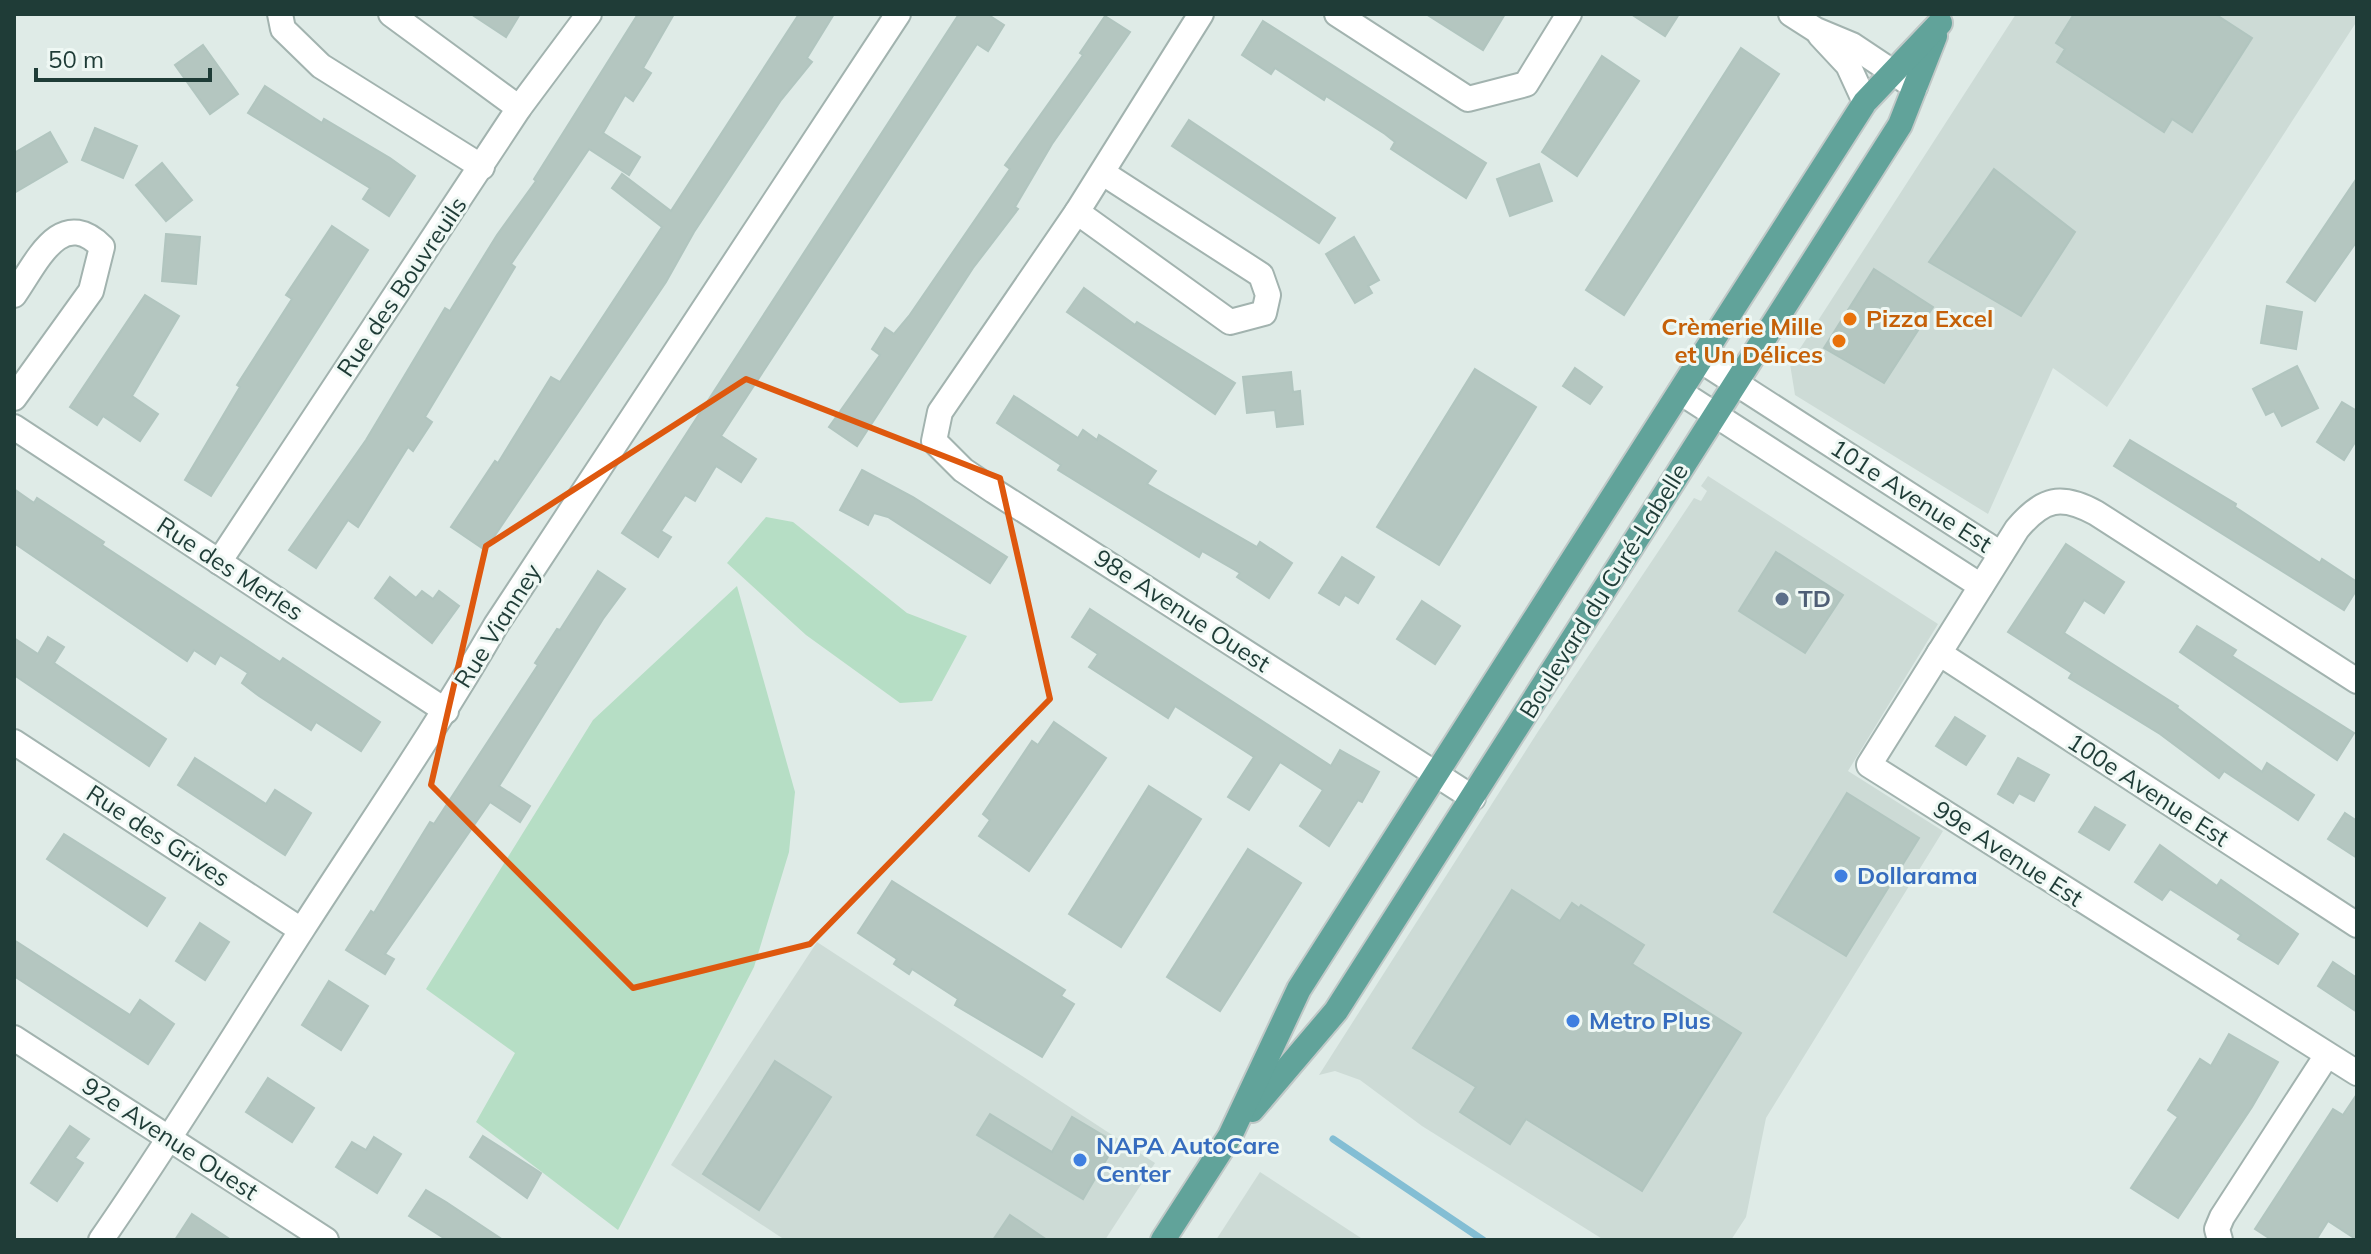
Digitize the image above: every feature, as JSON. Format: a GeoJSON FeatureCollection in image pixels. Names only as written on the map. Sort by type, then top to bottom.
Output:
{"type":"FeatureCollection","features":[{"type":"Feature","properties":{"kind":"main road","name":"Boulevard du Curé-Labelle"},"geometry":{"type":"LineString","coordinates":[[1230,1136],[1299,989],[1700,360],[1865,102],[1943,18]]}},
{"type":"Feature","properties":{"kind":"main road","name":"Boulevard du Curé-Labelle"},"geometry":{"type":"LineString","coordinates":[[1163,1240],[1230,1136],[1336,1011],[1473,798],[1900,125],[1943,18]]}},
{"type":"Feature","properties":{"kind":"street"},"geometry":{"type":"LineString","coordinates":[[280,14],[283,29],[321,66],[482,167]]}},
{"type":"Feature","properties":{"kind":"street"},"geometry":{"type":"LineString","coordinates":[[391,14],[519,108]]}},
{"type":"Feature","properties":{"kind":"street","name":"Rue des Bouvreuils"},"geometry":{"type":"LineString","coordinates":[[219,562],[519,108],[589,14]]}},
{"type":"Feature","properties":{"kind":"street","name":"Rue Vianney"},"geometry":{"type":"LineString","coordinates":[[101,1240],[171,1139],[301,930],[446,711],[496,625],[898,14]]}},
{"type":"Feature","properties":{"kind":"street"},"geometry":{"type":"LineString","coordinates":[[1103,173],[1261,275],[1268,295],[1264,313],[1230,322],[1077,212],[1201,14]]}},
{"type":"Feature","properties":{"kind":"street"},"geometry":{"type":"LineString","coordinates":[[1337,14],[1468,99],[1526,84],[1569,14]]}},
{"type":"Feature","properties":{"kind":"street"},"geometry":{"type":"LineString","coordinates":[[1791,14],[1816,30],[1852,45],[1915,87]]}},
{"type":"Feature","properties":{"kind":"street"},"geometry":{"type":"LineString","coordinates":[[1816,30],[1848,65],[1865,102]]}},
{"type":"Feature","properties":{"kind":"street","name":"98e Avenue Ouest"},"geometry":{"type":"LineString","coordinates":[[1077,212],[940,412],[934,441],[963,470],[994,491],[1473,798]]}},
{"type":"Feature","properties":{"kind":"street"},"geometry":{"type":"LineString","coordinates":[[14,295],[51,241],[71,230],[89,234],[102,247],[91,291],[14,398]]}},
{"type":"Feature","properties":{"kind":"street","name":"101e Avenue Est"},"geometry":{"type":"LineString","coordinates":[[1700,360],[2001,554],[2036,509],[2059,501],[2072,502],[2096,513],[2357,681]]}},
{"type":"Feature","properties":{"kind":"street"},"geometry":{"type":"LineString","coordinates":[[1680,392],[1981,586]]}},
{"type":"Feature","properties":{"kind":"street","name":"Rue des Merles"},"geometry":{"type":"LineString","coordinates":[[14,427],[446,711]]}},
{"type":"Feature","properties":{"kind":"street","name":"99e Avenue Est"},"geometry":{"type":"LineString","coordinates":[[2001,554],[1869,765],[2357,1073]]}},
{"type":"Feature","properties":{"kind":"street","name":"100e Avenue Est"},"geometry":{"type":"LineString","coordinates":[[1939,653],[2357,925]]}},
{"type":"Feature","properties":{"kind":"street","name":"Rue des Grives"},"geometry":{"type":"LineString","coordinates":[[14,742],[301,930]]}},
{"type":"Feature","properties":{"kind":"street","name":"92e Avenue Ouest"},"geometry":{"type":"LineString","coordinates":[[14,1038],[326,1240]]}},
{"type":"Feature","properties":{"kind":"street"},"geometry":{"type":"LineString","coordinates":[[2220,1240],[2217,1229],[2222,1217],[2327,1055]]}},
{"type":"Feature","properties":{"kind":"highlighted area"},"geometry":{"type":"Polygon","coordinates":[[[746,379],[1000,478],[1050,699],[810,944],[633,988],[431,785],[486,546],[746,379]]]}},
{"type":"Feature","properties":{"kind":"shaded area"},"geometry":{"type":"Polygon","coordinates":[[[2016,14],[2357,14],[2357,21],[2107,407],[2053,368],[1988,514],[1795,395],[1790,364],[2016,14]]]}},
{"type":"Feature","properties":{"kind":"shaded area"},"geometry":{"type":"Polygon","coordinates":[[[1708,476],[1938,624],[1848,771],[1943,831],[1766,1118],[1746,1217],[1731,1240],[1604,1240],[1422,1126],[1360,1080],[1335,1071],[1319,1075],[1539,730],[1694,498],[1701,501],[1707,491],[1701,486],[1708,476]]]}},
{"type":"Feature","properties":{"kind":"shaded area"},"geometry":{"type":"Polygon","coordinates":[[[817,942],[1155,1163],[1105,1240],[785,1240],[671,1165],[817,942]]]}},
{"type":"Feature","properties":{"kind":"shaded area"},"geometry":{"type":"Polygon","coordinates":[[[1260,1172],[1364,1240],[1216,1240],[1260,1172]]]}},
{"type":"Feature","properties":{"kind":"green space"},"geometry":{"type":"Polygon","coordinates":[[[766,517],[793,522],[907,613],[967,636],[932,701],[900,703],[806,635],[727,563],[766,517]]]}},
{"type":"Feature","properties":{"kind":"green space"},"geometry":{"type":"Polygon","coordinates":[[[737,586],[795,792],[789,852],[754,967],[618,1230],[476,1122],[515,1053],[426,989],[593,720],[737,586]]]}},
{"type":"Feature","properties":{"kind":"building"},"geometry":{"type":"Polygon","coordinates":[[[471,14],[520,14],[506,37],[471,14]]]}},
{"type":"Feature","properties":{"kind":"building"},"geometry":{"type":"Polygon","coordinates":[[[638,14],[674,14],[643,68],[651,73],[633,101],[625,95],[603,133],[640,157],[629,175],[589,149],[511,264],[515,267],[425,417],[432,422],[413,451],[408,447],[358,527],[348,520],[316,568],[289,550],[366,440],[445,308],[450,311],[497,235],[536,181],[534,179],[638,14]]]}},
{"type":"Feature","properties":{"kind":"building"},"geometry":{"type":"Polygon","coordinates":[[[799,14],[834,14],[807,58],[812,62],[781,100],[694,232],[666,282],[485,550],[451,527],[495,461],[498,463],[551,377],[560,382],[662,227],[612,188],[622,174],[671,211],[799,14]]]}},
{"type":"Feature","properties":{"kind":"building"},"geometry":{"type":"Polygon","coordinates":[[[959,14],[987,14],[1004,25],[988,51],[977,44],[721,436],[756,459],[741,482],[716,466],[695,501],[685,495],[661,531],[671,537],[658,557],[622,533],[959,14]]]}},
{"type":"Feature","properties":{"kind":"building"},"geometry":{"type":"Polygon","coordinates":[[[1426,14],[1505,14],[1483,50],[1426,14]]]}},
{"type":"Feature","properties":{"kind":"building"},"geometry":{"type":"Polygon","coordinates":[[[1631,14],[1679,14],[1665,36],[1631,14]]]}},
{"type":"Feature","properties":{"kind":"building"},"geometry":{"type":"Polygon","coordinates":[[[2074,14],[2215,14],[2252,38],[2192,132],[2172,119],[2164,132],[2057,62],[2065,49],[2056,43],[2074,14]]]}},
{"type":"Feature","properties":{"kind":"building"},"geometry":{"type":"Polygon","coordinates":[[[1105,16],[1130,32],[1052,144],[1015,207],[1018,209],[973,268],[857,446],[829,427],[880,355],[872,349],[885,328],[894,334],[909,316],[1010,169],[1005,165],[1083,55],[1080,53],[1105,16]]]}},
{"type":"Feature","properties":{"kind":"building"},"geometry":{"type":"Polygon","coordinates":[[[1263,21],[1486,163],[1466,198],[1391,149],[1395,142],[1326,96],[1324,100],[1275,68],[1271,74],[1242,55],[1263,21]]]}},
{"type":"Feature","properties":{"kind":"building"},"geometry":{"type":"Polygon","coordinates":[[[203,45],[238,94],[210,114],[175,65],[203,45]]]}},
{"type":"Feature","properties":{"kind":"building"},"geometry":{"type":"Polygon","coordinates":[[[1741,48],[1779,74],[1624,315],[1586,290],[1741,48]]]}},
{"type":"Feature","properties":{"kind":"building"},"geometry":{"type":"Polygon","coordinates":[[[1602,56],[1639,81],[1577,176],[1542,152],[1602,56]]]}},
{"type":"Feature","properties":{"kind":"building"},"geometry":{"type":"Polygon","coordinates":[[[265,86],[322,123],[324,119],[390,158],[415,176],[389,216],[363,199],[370,188],[248,113],[265,86]]]}},
{"type":"Feature","properties":{"kind":"building"},"geometry":{"type":"Polygon","coordinates":[[[1189,120],[1335,218],[1319,243],[1172,146],[1189,120]]]}},
{"type":"Feature","properties":{"kind":"building"},"geometry":{"type":"Polygon","coordinates":[[[95,128],[137,146],[123,178],[82,160],[95,128]]]}},
{"type":"Feature","properties":{"kind":"building"},"geometry":{"type":"Polygon","coordinates":[[[50,132],[67,162],[14,193],[14,153],[50,132]]]}},
{"type":"Feature","properties":{"kind":"building"},"geometry":{"type":"Polygon","coordinates":[[[162,163],[192,200],[166,221],[136,185],[162,163]]]}},
{"type":"Feature","properties":{"kind":"building"},"geometry":{"type":"Polygon","coordinates":[[[1539,164],[1552,201],[1510,216],[1497,179],[1539,164]]]}},
{"type":"Feature","properties":{"kind":"building"},"geometry":{"type":"Polygon","coordinates":[[[1994,169],[2075,232],[2021,316],[1929,262],[1994,169]]]}},
{"type":"Feature","properties":{"kind":"building"},"geometry":{"type":"Polygon","coordinates":[[[2357,178],[2357,241],[2315,301],[2287,282],[2357,178]]]}},
{"type":"Feature","properties":{"kind":"building"},"geometry":{"type":"Polygon","coordinates":[[[332,226],[368,250],[211,496],[185,480],[240,387],[237,385],[292,299],[286,295],[332,226]]]}},
{"type":"Feature","properties":{"kind":"building"},"geometry":{"type":"Polygon","coordinates":[[[166,234],[200,237],[196,284],[162,281],[166,234]]]}},
{"type":"Feature","properties":{"kind":"building"},"geometry":{"type":"Polygon","coordinates":[[[1354,237],[1379,280],[1368,286],[1372,293],[1355,303],[1326,254],[1354,237]]]}},
{"type":"Feature","properties":{"kind":"building"},"geometry":{"type":"Polygon","coordinates":[[[1874,269],[1933,307],[1884,383],[1824,348],[1874,269]]]}},
{"type":"Feature","properties":{"kind":"building"},"geometry":{"type":"Polygon","coordinates":[[[1084,288],[1135,325],[1137,322],[1235,383],[1215,414],[1067,312],[1084,288]]]}},
{"type":"Feature","properties":{"kind":"building"},"geometry":{"type":"Polygon","coordinates":[[[145,295],[179,316],[132,396],[158,414],[140,441],[103,416],[97,425],[70,407],[145,295]]]}},
{"type":"Feature","properties":{"kind":"building"},"geometry":{"type":"Polygon","coordinates":[[[2267,306],[2302,312],[2296,349],[2261,343],[2267,306]]]}},
{"type":"Feature","properties":{"kind":"building"},"geometry":{"type":"Polygon","coordinates":[[[2297,366],[2318,408],[2282,426],[2274,411],[2266,415],[2253,389],[2297,366]]]}},
{"type":"Feature","properties":{"kind":"building"},"geometry":{"type":"Polygon","coordinates":[[[1575,368],[1602,387],[1590,404],[1563,386],[1575,368]]]}},
{"type":"Feature","properties":{"kind":"building"},"geometry":{"type":"Polygon","coordinates":[[[1475,369],[1536,407],[1439,565],[1377,527],[1475,369]]]}},
{"type":"Feature","properties":{"kind":"building"},"geometry":{"type":"Polygon","coordinates":[[[1291,372],[1293,392],[1300,391],[1303,424],[1277,427],[1275,410],[1247,413],[1243,377],[1291,372]]]}},
{"type":"Feature","properties":{"kind":"building"},"geometry":{"type":"Polygon","coordinates":[[[1014,396],[1078,438],[1083,430],[1097,440],[1099,435],[1156,471],[1147,484],[1257,547],[1260,542],[1292,563],[1269,598],[1237,577],[1240,573],[1202,551],[1199,557],[1058,470],[1061,465],[997,423],[1014,396]]]}},
{"type":"Feature","properties":{"kind":"building"},"geometry":{"type":"Polygon","coordinates":[[[2342,402],[2357,411],[2357,439],[2344,460],[2317,442],[2342,402]]]}},
{"type":"Feature","properties":{"kind":"building"},"geometry":{"type":"Polygon","coordinates":[[[2130,440],[2236,504],[2235,507],[2320,563],[2322,559],[2357,582],[2357,589],[2344,610],[2114,466],[2130,440]]]}},
{"type":"Feature","properties":{"kind":"building"},"geometry":{"type":"Polygon","coordinates":[[[862,470],[913,497],[1007,557],[990,583],[888,517],[874,513],[868,525],[840,510],[862,470]]]}},
{"type":"Feature","properties":{"kind":"building"},"geometry":{"type":"Polygon","coordinates":[[[14,489],[34,503],[37,498],[104,542],[102,545],[280,662],[283,658],[380,722],[361,751],[316,722],[311,730],[259,696],[242,683],[248,673],[220,655],[215,664],[194,650],[187,661],[14,543],[14,489]]]}},
{"type":"Feature","properties":{"kind":"building"},"geometry":{"type":"Polygon","coordinates":[[[2066,544],[2124,582],[2104,613],[2084,600],[2064,633],[2178,706],[2262,772],[2267,763],[2314,795],[2298,820],[2224,771],[2219,778],[2160,734],[2069,678],[2072,673],[2008,632],[2066,544]]]}},
{"type":"Feature","properties":{"kind":"building"},"geometry":{"type":"Polygon","coordinates":[[[1776,552],[1843,595],[1805,653],[1739,611],[1776,552]]]}},
{"type":"Feature","properties":{"kind":"building"},"geometry":{"type":"Polygon","coordinates":[[[1342,557],[1374,577],[1358,603],[1345,595],[1339,605],[1319,593],[1342,557]]]}},
{"type":"Feature","properties":{"kind":"building"},"geometry":{"type":"Polygon","coordinates":[[[598,571],[625,589],[499,786],[530,806],[520,822],[490,802],[385,954],[394,959],[385,974],[346,950],[371,911],[374,913],[430,822],[434,824],[538,665],[535,663],[557,629],[560,630],[598,571]]]}},
{"type":"Feature","properties":{"kind":"building"},"geometry":{"type":"Polygon","coordinates":[[[390,577],[416,598],[422,591],[433,599],[439,591],[459,606],[432,643],[375,598],[390,577]]]}},
{"type":"Feature","properties":{"kind":"building"},"geometry":{"type":"Polygon","coordinates":[[[1422,601],[1460,626],[1435,664],[1397,639],[1422,601]]]}},
{"type":"Feature","properties":{"kind":"building"},"geometry":{"type":"Polygon","coordinates":[[[1090,609],[1331,766],[1340,750],[1379,772],[1362,802],[1358,800],[1329,846],[1300,826],[1323,790],[1280,762],[1249,810],[1228,797],[1254,757],[1175,706],[1168,718],[1089,667],[1098,654],[1072,637],[1090,609]]]}},
{"type":"Feature","properties":{"kind":"building"},"geometry":{"type":"Polygon","coordinates":[[[2197,626],[2236,650],[2232,656],[2354,733],[2337,760],[2180,652],[2197,626]]]}},
{"type":"Feature","properties":{"kind":"building"},"geometry":{"type":"Polygon","coordinates":[[[48,637],[64,647],[54,663],[166,739],[149,766],[14,675],[14,638],[38,654],[48,637]]]}},
{"type":"Feature","properties":{"kind":"building"},"geometry":{"type":"Polygon","coordinates":[[[1955,717],[1985,736],[1966,765],[1936,746],[1955,717]]]}},
{"type":"Feature","properties":{"kind":"building"},"geometry":{"type":"Polygon","coordinates":[[[1054,722],[1106,758],[1029,871],[979,836],[990,820],[983,814],[1032,741],[1038,745],[1054,722]]]}},
{"type":"Feature","properties":{"kind":"building"},"geometry":{"type":"Polygon","coordinates":[[[195,758],[266,804],[275,790],[311,813],[285,855],[178,785],[195,758]]]}},
{"type":"Feature","properties":{"kind":"building"},"geometry":{"type":"Polygon","coordinates":[[[2018,758],[2049,775],[2034,801],[2019,793],[2013,803],[1998,794],[2018,758]]]}},
{"type":"Feature","properties":{"kind":"building"},"geometry":{"type":"Polygon","coordinates":[[[1149,786],[1201,819],[1121,947],[1069,914],[1149,786]]]}},
{"type":"Feature","properties":{"kind":"building"},"geometry":{"type":"Polygon","coordinates":[[[1847,793],[1919,838],[1846,956],[1774,912],[1847,793]]]}},
{"type":"Feature","properties":{"kind":"building"},"geometry":{"type":"Polygon","coordinates":[[[2095,807],[2125,825],[2109,850],[2079,832],[2095,807]]]}},
{"type":"Feature","properties":{"kind":"building"},"geometry":{"type":"Polygon","coordinates":[[[2345,813],[2357,821],[2357,858],[2328,839],[2345,813]]]}},
{"type":"Feature","properties":{"kind":"building"},"geometry":{"type":"Polygon","coordinates":[[[64,834],[165,898],[147,926],[47,859],[64,834]]]}},
{"type":"Feature","properties":{"kind":"building"},"geometry":{"type":"Polygon","coordinates":[[[2160,845],[2217,886],[2221,880],[2298,934],[2278,964],[2238,939],[2241,935],[2170,889],[2162,900],[2135,882],[2160,845]]]}},
{"type":"Feature","properties":{"kind":"building"},"geometry":{"type":"Polygon","coordinates":[[[1248,849],[1301,883],[1220,1011],[1167,977],[1248,849]]]}},
{"type":"Feature","properties":{"kind":"building"},"geometry":{"type":"Polygon","coordinates":[[[892,881],[1065,990],[1061,996],[1074,1004],[1042,1057],[955,1005],[958,999],[912,969],[909,974],[894,964],[897,959],[858,933],[892,881]]]}},
{"type":"Feature","properties":{"kind":"building"},"geometry":{"type":"Polygon","coordinates":[[[1512,890],[1560,921],[1572,903],[1579,908],[1581,905],[1644,945],[1632,964],[1741,1033],[1642,1191],[1526,1119],[1510,1144],[1460,1112],[1476,1087],[1413,1048],[1512,890]]]}},
{"type":"Feature","properties":{"kind":"building"},"geometry":{"type":"Polygon","coordinates":[[[200,923],[229,942],[205,980],[176,961],[200,923]]]}},
{"type":"Feature","properties":{"kind":"building"},"geometry":{"type":"Polygon","coordinates":[[[14,940],[130,1015],[140,1000],[174,1024],[148,1064],[14,976],[14,940]]]}},
{"type":"Feature","properties":{"kind":"building"},"geometry":{"type":"Polygon","coordinates":[[[2333,962],[2357,978],[2357,1012],[2318,986],[2333,962]]]}},
{"type":"Feature","properties":{"kind":"building"},"geometry":{"type":"Polygon","coordinates":[[[329,981],[368,1006],[341,1050],[302,1025],[329,981]]]}},
{"type":"Feature","properties":{"kind":"building"},"geometry":{"type":"Polygon","coordinates":[[[2229,1034],[2278,1062],[2178,1218],[2131,1188],[2178,1117],[2168,1110],[2200,1059],[2211,1066],[2229,1034]]]}},
{"type":"Feature","properties":{"kind":"building"},"geometry":{"type":"Polygon","coordinates":[[[775,1061],[831,1097],[759,1210],[703,1174],[775,1061]]]}},
{"type":"Feature","properties":{"kind":"building"},"geometry":{"type":"Polygon","coordinates":[[[268,1078],[314,1108],[292,1142],[246,1112],[268,1078]]]}},
{"type":"Feature","properties":{"kind":"building"},"geometry":{"type":"Polygon","coordinates":[[[2357,1094],[2357,1240],[2328,1221],[2316,1240],[2272,1240],[2255,1229],[2333,1109],[2343,1115],[2357,1094]]]}},
{"type":"Feature","properties":{"kind":"building"},"geometry":{"type":"Polygon","coordinates":[[[990,1114],[1052,1152],[1072,1117],[1116,1143],[1083,1199],[977,1135],[990,1114]]]}},
{"type":"Feature","properties":{"kind":"building"},"geometry":{"type":"Polygon","coordinates":[[[70,1126],[89,1139],[75,1158],[83,1163],[57,1201],[31,1183],[70,1126]]]}},
{"type":"Feature","properties":{"kind":"building"},"geometry":{"type":"Polygon","coordinates":[[[483,1136],[541,1173],[527,1198],[470,1157],[483,1136]]]}},
{"type":"Feature","properties":{"kind":"building"},"geometry":{"type":"Polygon","coordinates":[[[374,1137],[401,1154],[377,1193],[336,1167],[352,1142],[366,1150],[374,1137]]]}},
{"type":"Feature","properties":{"kind":"building"},"geometry":{"type":"Polygon","coordinates":[[[426,1190],[503,1240],[447,1240],[409,1216],[426,1190]]]}},
{"type":"Feature","properties":{"kind":"building"},"geometry":{"type":"Polygon","coordinates":[[[192,1214],[231,1240],[175,1240],[192,1214]]]}},
{"type":"Feature","properties":{"kind":"building"},"geometry":{"type":"Polygon","coordinates":[[[1010,1215],[1047,1240],[993,1240],[1010,1215]]]}},
{"type":"Feature","properties":{"kind":"waterway"},"geometry":{"type":"LineString","coordinates":[[1333,1139],[1483,1240]]}},
{"type":"Feature","properties":{"kind":"place","name":"Pizza Excel"},"geometry":{"type":"Point","coordinates":[1850,319]}},
{"type":"Feature","properties":{"kind":"place","name":"Crèmerie Mille et Un Délices"},"geometry":{"type":"Point","coordinates":[1839,341]}},
{"type":"Feature","properties":{"kind":"place","name":"TD"},"geometry":{"type":"Point","coordinates":[1782,599]}},
{"type":"Feature","properties":{"kind":"place","name":"Dollarama"},"geometry":{"type":"Point","coordinates":[1841,876]}},
{"type":"Feature","properties":{"kind":"place","name":"Metro Plus"},"geometry":{"type":"Point","coordinates":[1573,1021]}},
{"type":"Feature","properties":{"kind":"place","name":"NAPA AutoCare Center"},"geometry":{"type":"Point","coordinates":[1080,1160]}}]}
